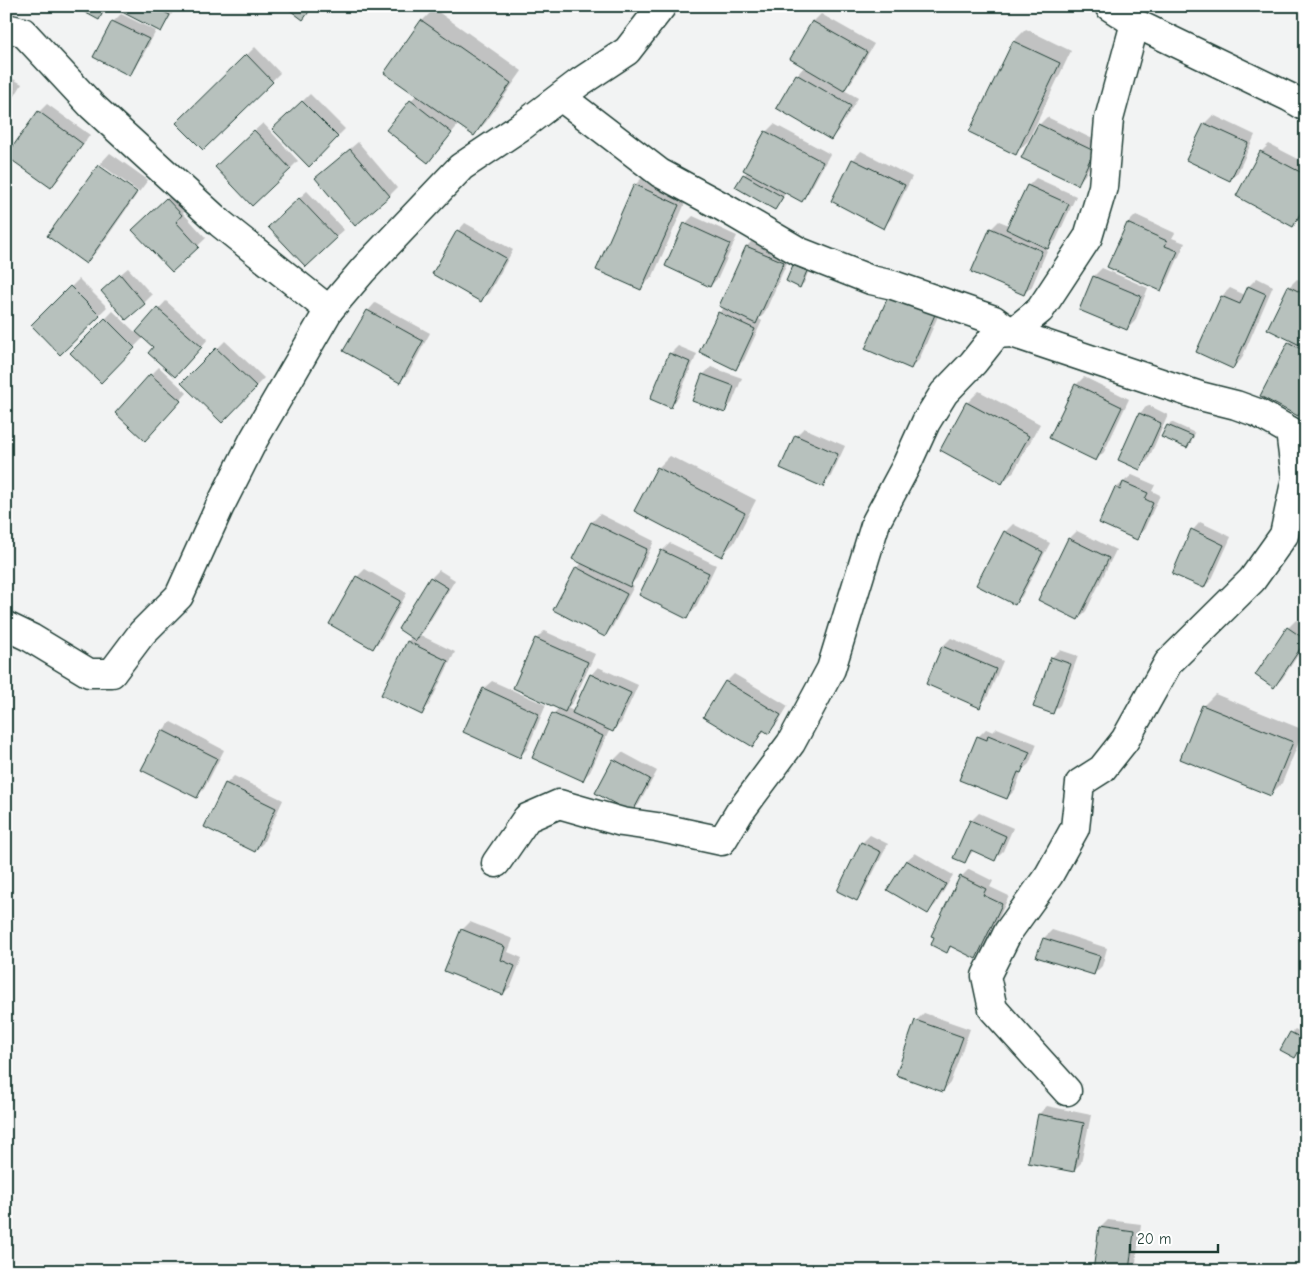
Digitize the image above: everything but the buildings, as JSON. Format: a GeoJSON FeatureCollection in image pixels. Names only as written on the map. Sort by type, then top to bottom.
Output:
{"type":"FeatureCollection","features":[{"type":"Feature","properties":{"kind":"street"},"geometry":{"type":"LineString","coordinates":[[6,626],[31,638],[89,673],[112,673],[142,633],[179,596],[218,508],[254,438],[330,310],[363,270],[461,167],[522,126],[580,82],[627,52],[662,6]]}},
{"type":"Feature","properties":{"kind":"street"},"geometry":{"type":"LineString","coordinates":[[1110,6],[1135,23],[1306,107]]}},
{"type":"Feature","properties":{"kind":"street"},"geometry":{"type":"LineString","coordinates":[[496,863],[526,818],[559,804],[622,822],[657,827],[722,841],[791,743],[831,669],[876,522],[905,468],[926,422],[944,393],[973,363],[996,334],[1012,333],[1040,310],[1088,237],[1103,187],[1109,120],[1135,23]]}},
{"type":"Feature","properties":{"kind":"street"},"geometry":{"type":"LineString","coordinates":[[6,28],[23,32],[92,106],[220,223],[330,310]]}},
{"type":"Feature","properties":{"kind":"street"},"geometry":{"type":"LineString","coordinates":[[561,97],[660,172],[800,252],[871,280],[893,284],[994,320],[1012,333],[1200,396],[1258,413],[1298,439],[1296,478],[1284,535],[1252,580],[1168,663],[1125,740],[1102,769],[1080,783],[1075,828],[1049,875],[1008,932],[986,976],[993,1009],[1067,1091]]}}]}
